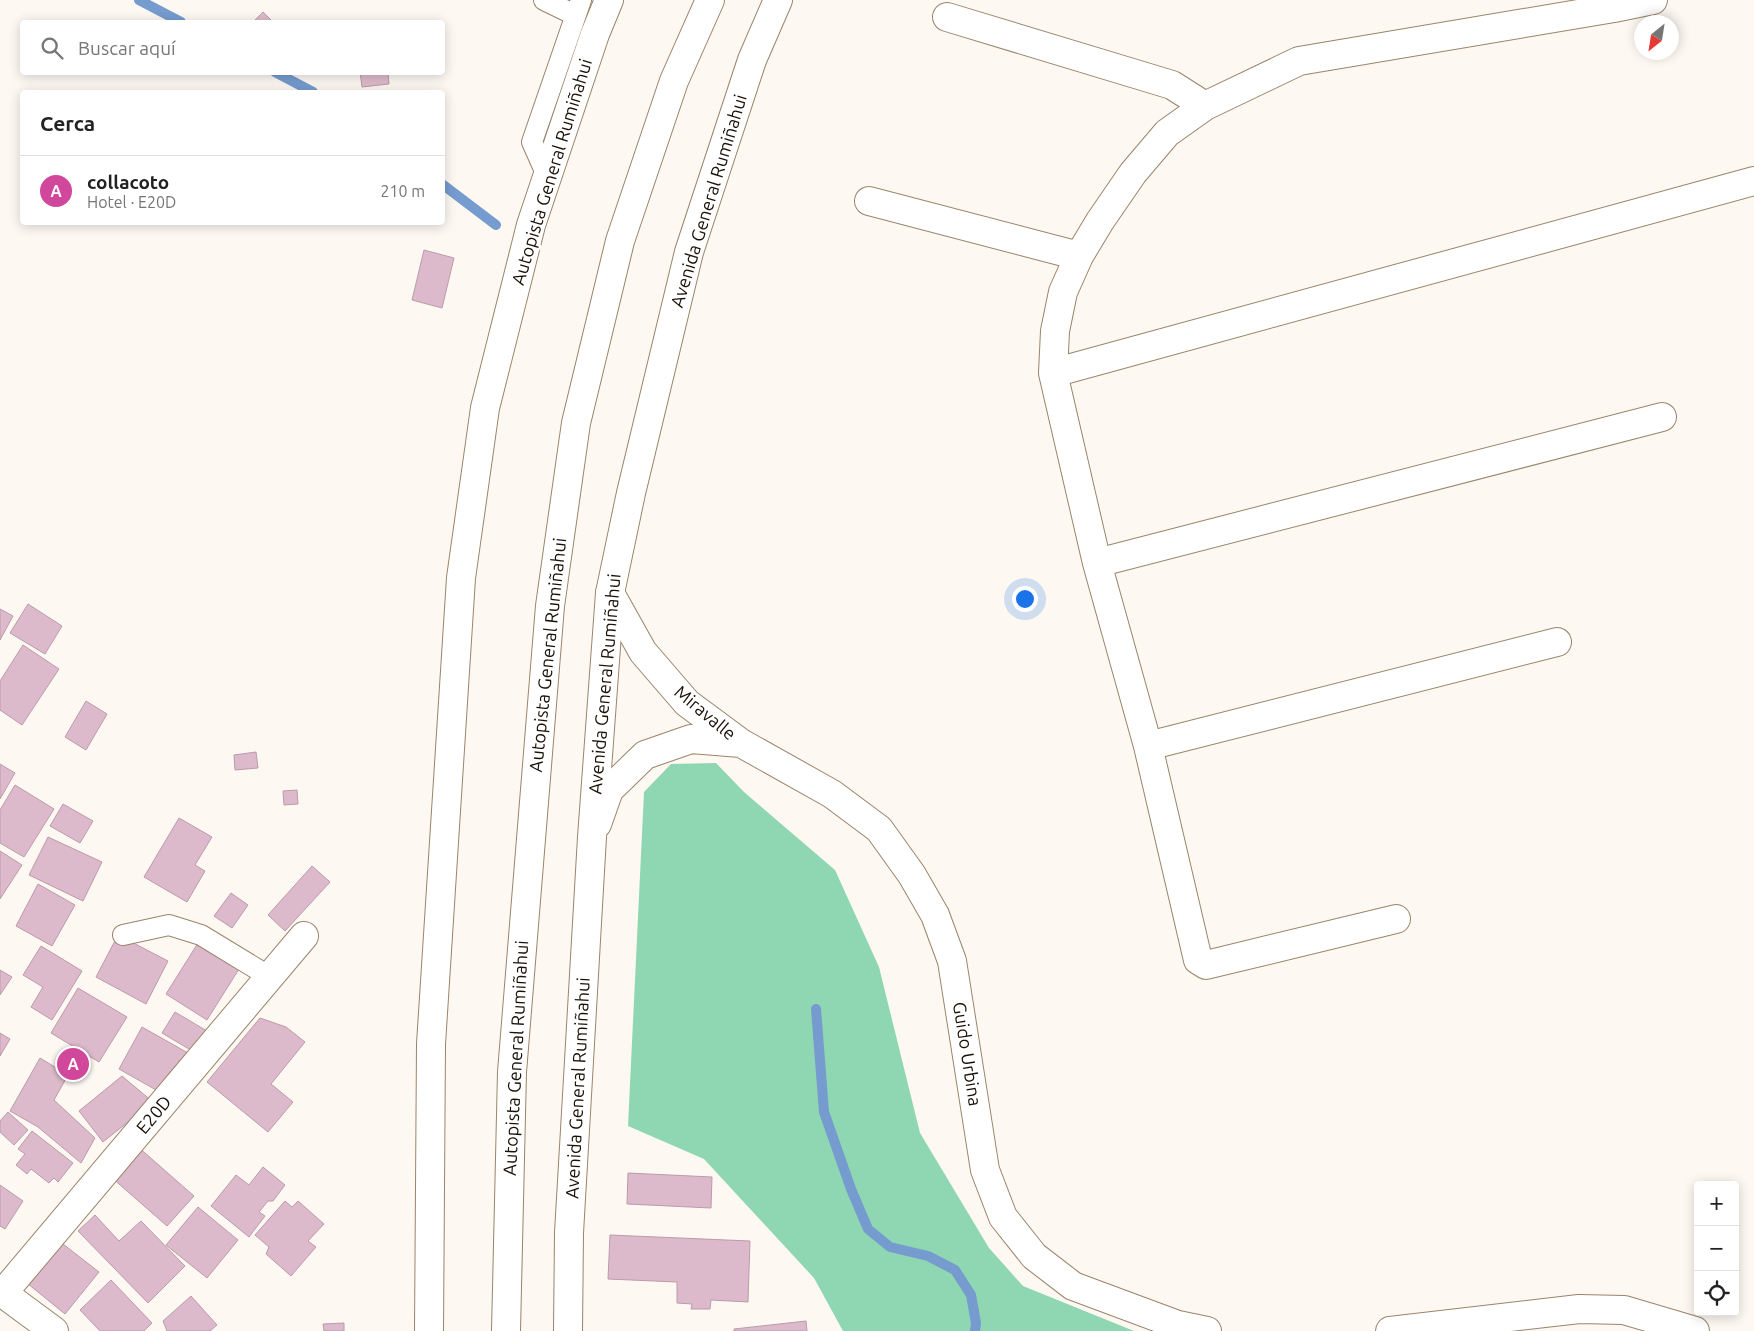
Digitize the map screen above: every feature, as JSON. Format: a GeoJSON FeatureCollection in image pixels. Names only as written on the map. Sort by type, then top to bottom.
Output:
{"type":"FeatureCollection","features":[{"type":"Feature","properties":{"kind":"main road","name":"Autopista General Rumiñahui"},"geometry":{"type":"LineString","coordinates":[[429,1331],[431,1044],[461,578],[485,408],[531,225],[595,34],[609,0]]}},
{"type":"Feature","properties":{"kind":"main road","name":"Autopista General Rumiñahui"},"geometry":{"type":"LineString","coordinates":[[506,1331],[512,1072],[550,606],[576,423],[620,241],[674,81],[710,0]]}},
{"type":"Feature","properties":{"kind":"main road","name":"Avenida General Rumiñahui"},"geometry":{"type":"LineString","coordinates":[[568,1331],[570,1232],[592,837],[610,593],[689,252],[752,60],[778,0]]}},
{"type":"Feature","properties":{"kind":"main road"},"geometry":{"type":"LineString","coordinates":[[1396,919],[1206,965],[1201,964],[1198,960],[1148,746],[1097,563],[1053,373],[1055,331],[1063,292],[1100,220],[1133,173],[1167,133],[1206,106],[1298,61],[1653,0]]}},
{"type":"Feature","properties":{"kind":"main road"},"geometry":{"type":"LineString","coordinates":[[947,17],[1172,86],[1206,106]]}},
{"type":"Feature","properties":{"kind":"main road"},"geometry":{"type":"LineString","coordinates":[[1053,373],[1754,181]]}},
{"type":"Feature","properties":{"kind":"main road"},"geometry":{"type":"LineString","coordinates":[[869,201],[1080,256]]}},
{"type":"Feature","properties":{"kind":"main road"},"geometry":{"type":"LineString","coordinates":[[1097,563],[1662,417]]}},
{"type":"Feature","properties":{"kind":"main road","name":"Miravalle"},"geometry":{"type":"LineString","coordinates":[[610,593],[643,652],[687,703],[741,743]]}},
{"type":"Feature","properties":{"kind":"main road"},"geometry":{"type":"LineString","coordinates":[[1148,746],[1558,642]]}},
{"type":"Feature","properties":{"kind":"main road","name":"Miravalle"},"geometry":{"type":"LineString","coordinates":[[592,837],[609,790],[645,755],[691,739],[741,743]]}},
{"type":"Feature","properties":{"kind":"main road","name":"Guido Urbina"},"geometry":{"type":"LineString","coordinates":[[741,743],[832,794],[879,829],[912,876],[935,915],[952,961],[985,1170],[1003,1217],[1034,1256],[1073,1286],[1178,1325],[1206,1331]]}},
{"type":"Feature","properties":{"kind":"main road","name":"E20D"},"geometry":{"type":"LineString","coordinates":[[2,1292],[304,936]]}},
{"type":"Feature","properties":{"kind":"main road"},"geometry":{"type":"LineString","coordinates":[[2,1292],[54,1331]]}},
{"type":"Feature","properties":{"kind":"main road"},"geometry":{"type":"LineString","coordinates":[[1390,1331],[1580,1309],[1624,1310],[1695,1331]]}},
{"type":"Feature","properties":{"kind":"lane"},"geometry":{"type":"LineString","coordinates":[[544,0],[578,8],[532,142],[548,178]]}},
{"type":"Feature","properties":{"kind":"lane"},"geometry":{"type":"LineString","coordinates":[[123,936],[169,925],[201,935],[270,977]]}},
{"type":"Feature","properties":{"kind":"green space"},"geometry":{"type":"Polygon","coordinates":[[[716,763],[744,792],[835,870],[879,967],[920,1133],[989,1248],[1023,1286],[1134,1331],[843,1331],[814,1278],[704,1159],[628,1126],[644,792],[671,764],[716,763]]]}},
{"type":"Feature","properties":{"kind":"building"},"geometry":{"type":"Polygon","coordinates":[[[263,12],[271,20],[255,20],[263,12]]]}},
{"type":"Feature","properties":{"kind":"building"},"geometry":{"type":"Polygon","coordinates":[[[360,75],[388,75],[389,84],[362,87],[360,75]]]}},
{"type":"Feature","properties":{"kind":"building"},"geometry":{"type":"Polygon","coordinates":[[[424,250],[454,258],[442,308],[412,300],[424,250]]]}},
{"type":"Feature","properties":{"kind":"building"},"geometry":{"type":"Polygon","coordinates":[[[28,604],[62,626],[45,654],[10,633],[28,604]]]}},
{"type":"Feature","properties":{"kind":"building"},"geometry":{"type":"Polygon","coordinates":[[[0,609],[13,616],[0,640],[0,609]]]}},
{"type":"Feature","properties":{"kind":"building"},"geometry":{"type":"Polygon","coordinates":[[[23,645],[59,669],[22,725],[0,710],[0,681],[23,645]]]}},
{"type":"Feature","properties":{"kind":"building"},"geometry":{"type":"Polygon","coordinates":[[[86,701],[107,714],[86,750],[65,737],[86,701]]]}},
{"type":"Feature","properties":{"kind":"building"},"geometry":{"type":"Polygon","coordinates":[[[256,752],[258,768],[235,770],[234,755],[256,752]]]}},
{"type":"Feature","properties":{"kind":"building"},"geometry":{"type":"Polygon","coordinates":[[[0,764],[15,773],[0,799],[0,764]]]}},
{"type":"Feature","properties":{"kind":"building"},"geometry":{"type":"Polygon","coordinates":[[[15,785],[54,809],[24,857],[0,843],[0,810],[15,785]]]}},
{"type":"Feature","properties":{"kind":"building"},"geometry":{"type":"Polygon","coordinates":[[[297,790],[298,804],[284,805],[283,791],[297,790]]]}},
{"type":"Feature","properties":{"kind":"building"},"geometry":{"type":"Polygon","coordinates":[[[63,804],[93,821],[80,843],[50,826],[63,804]]]}},
{"type":"Feature","properties":{"kind":"building"},"geometry":{"type":"Polygon","coordinates":[[[179,818],[212,837],[195,865],[205,871],[187,902],[144,877],[179,818]]]}},
{"type":"Feature","properties":{"kind":"building"},"geometry":{"type":"Polygon","coordinates":[[[48,837],[102,862],[83,901],[29,875],[48,837]]]}},
{"type":"Feature","properties":{"kind":"building"},"geometry":{"type":"Polygon","coordinates":[[[0,851],[22,865],[0,899],[0,851]]]}},
{"type":"Feature","properties":{"kind":"building"},"geometry":{"type":"Polygon","coordinates":[[[312,866],[330,882],[285,931],[268,915],[312,866]]]}},
{"type":"Feature","properties":{"kind":"building"},"geometry":{"type":"Polygon","coordinates":[[[38,884],[75,905],[52,946],[16,926],[38,884]]]}},
{"type":"Feature","properties":{"kind":"building"},"geometry":{"type":"Polygon","coordinates":[[[231,893],[248,905],[232,928],[214,916],[231,893]]]}},
{"type":"Feature","properties":{"kind":"building"},"geometry":{"type":"Polygon","coordinates":[[[118,935],[168,961],[146,1004],[96,977],[118,935]]]}},
{"type":"Feature","properties":{"kind":"building"},"geometry":{"type":"Polygon","coordinates":[[[198,943],[239,969],[207,1020],[166,994],[198,943]]]}},
{"type":"Feature","properties":{"kind":"building"},"geometry":{"type":"Polygon","coordinates":[[[41,946],[82,971],[52,1020],[31,1007],[43,987],[23,975],[41,946]]]}},
{"type":"Feature","properties":{"kind":"building"},"geometry":{"type":"Polygon","coordinates":[[[0,970],[12,977],[0,995],[0,970]]]}},
{"type":"Feature","properties":{"kind":"building"},"geometry":{"type":"Polygon","coordinates":[[[78,988],[127,1017],[99,1062],[51,1033],[78,988]]]}},
{"type":"Feature","properties":{"kind":"building"},"geometry":{"type":"Polygon","coordinates":[[[175,1012],[207,1031],[194,1052],[162,1033],[175,1012]]]}},
{"type":"Feature","properties":{"kind":"building"},"geometry":{"type":"Polygon","coordinates":[[[260,1018],[286,1027],[305,1042],[271,1084],[293,1102],[268,1132],[207,1082],[260,1018]]]}},
{"type":"Feature","properties":{"kind":"building"},"geometry":{"type":"Polygon","coordinates":[[[142,1027],[188,1053],[165,1095],[119,1069],[142,1027]]]}},
{"type":"Feature","properties":{"kind":"building"},"geometry":{"type":"Polygon","coordinates":[[[0,1033],[10,1039],[0,1056],[0,1033]]]}},
{"type":"Feature","properties":{"kind":"building"},"geometry":{"type":"Polygon","coordinates":[[[40,1058],[68,1075],[54,1100],[95,1138],[81,1163],[38,1127],[10,1111],[40,1058]]]}},
{"type":"Feature","properties":{"kind":"building"},"geometry":{"type":"Polygon","coordinates":[[[122,1076],[153,1102],[103,1142],[79,1111],[122,1076]]]}},
{"type":"Feature","properties":{"kind":"building"},"geometry":{"type":"Polygon","coordinates":[[[8,1112],[28,1130],[14,1145],[0,1132],[0,1121],[8,1112]]]}},
{"type":"Feature","properties":{"kind":"building"},"geometry":{"type":"Polygon","coordinates":[[[32,1131],[73,1163],[58,1182],[54,1178],[49,1183],[31,1169],[27,1174],[16,1165],[25,1154],[18,1149],[32,1131]]]}},
{"type":"Feature","properties":{"kind":"building"},"geometry":{"type":"Polygon","coordinates":[[[137,1146],[194,1196],[167,1226],[111,1177],[137,1146]]]}},
{"type":"Feature","properties":{"kind":"building"},"geometry":{"type":"Polygon","coordinates":[[[263,1167],[285,1185],[273,1201],[268,1201],[259,1212],[265,1216],[249,1237],[211,1206],[236,1175],[249,1185],[263,1167]]]}},
{"type":"Feature","properties":{"kind":"building"},"geometry":{"type":"Polygon","coordinates":[[[628,1173],[712,1177],[711,1208],[627,1204],[628,1173]]]}},
{"type":"Feature","properties":{"kind":"building"},"geometry":{"type":"Polygon","coordinates":[[[0,1185],[23,1201],[5,1229],[0,1226],[0,1185]]]}},
{"type":"Feature","properties":{"kind":"building"},"geometry":{"type":"Polygon","coordinates":[[[285,1201],[292,1207],[298,1201],[324,1224],[308,1241],[316,1247],[291,1276],[266,1254],[269,1247],[255,1235],[285,1201]]]}},
{"type":"Feature","properties":{"kind":"building"},"geometry":{"type":"Polygon","coordinates":[[[198,1207],[238,1240],[207,1278],[166,1245],[198,1207]]]}},
{"type":"Feature","properties":{"kind":"building"},"geometry":{"type":"Polygon","coordinates":[[[95,1215],[119,1241],[141,1221],[185,1266],[148,1303],[78,1231],[95,1215]]]}},
{"type":"Feature","properties":{"kind":"building"},"geometry":{"type":"Polygon","coordinates":[[[610,1235],[750,1241],[748,1302],[711,1300],[710,1309],[691,1309],[692,1304],[677,1303],[677,1282],[608,1279],[610,1235]]]}},
{"type":"Feature","properties":{"kind":"building"},"geometry":{"type":"Polygon","coordinates":[[[54,1237],[99,1272],[65,1314],[22,1279],[54,1237]]]}},
{"type":"Feature","properties":{"kind":"building"},"geometry":{"type":"Polygon","coordinates":[[[111,1280],[152,1323],[144,1331],[100,1331],[80,1310],[111,1280]]]}},
{"type":"Feature","properties":{"kind":"building"},"geometry":{"type":"Polygon","coordinates":[[[191,1296],[217,1325],[210,1331],[167,1331],[163,1321],[191,1296]]]}},
{"type":"Feature","properties":{"kind":"building"},"geometry":{"type":"Polygon","coordinates":[[[806,1321],[807,1331],[734,1331],[734,1329],[806,1321]]]}},
{"type":"Feature","properties":{"kind":"building"},"geometry":{"type":"Polygon","coordinates":[[[344,1323],[344,1331],[324,1331],[323,1324],[344,1323]]]}},
{"type":"Feature","properties":{"kind":"waterway"},"geometry":{"type":"LineString","coordinates":[[139,0],[177,20]]}},
{"type":"Feature","properties":{"kind":"waterway"},"geometry":{"type":"LineString","coordinates":[[281,75],[309,90]]}},
{"type":"Feature","properties":{"kind":"waterway"},"geometry":{"type":"LineString","coordinates":[[445,186],[496,225]]}},
{"type":"Feature","properties":{"kind":"waterway"},"geometry":{"type":"LineString","coordinates":[[816,1009],[824,1112],[851,1189],[868,1229],[890,1247],[928,1256],[955,1270],[971,1295],[976,1323],[975,1331]]}},
{"type":"Feature","properties":{"kind":"place","name":"collacoto"},"geometry":{"type":"Point","coordinates":[73,1064]}}]}
